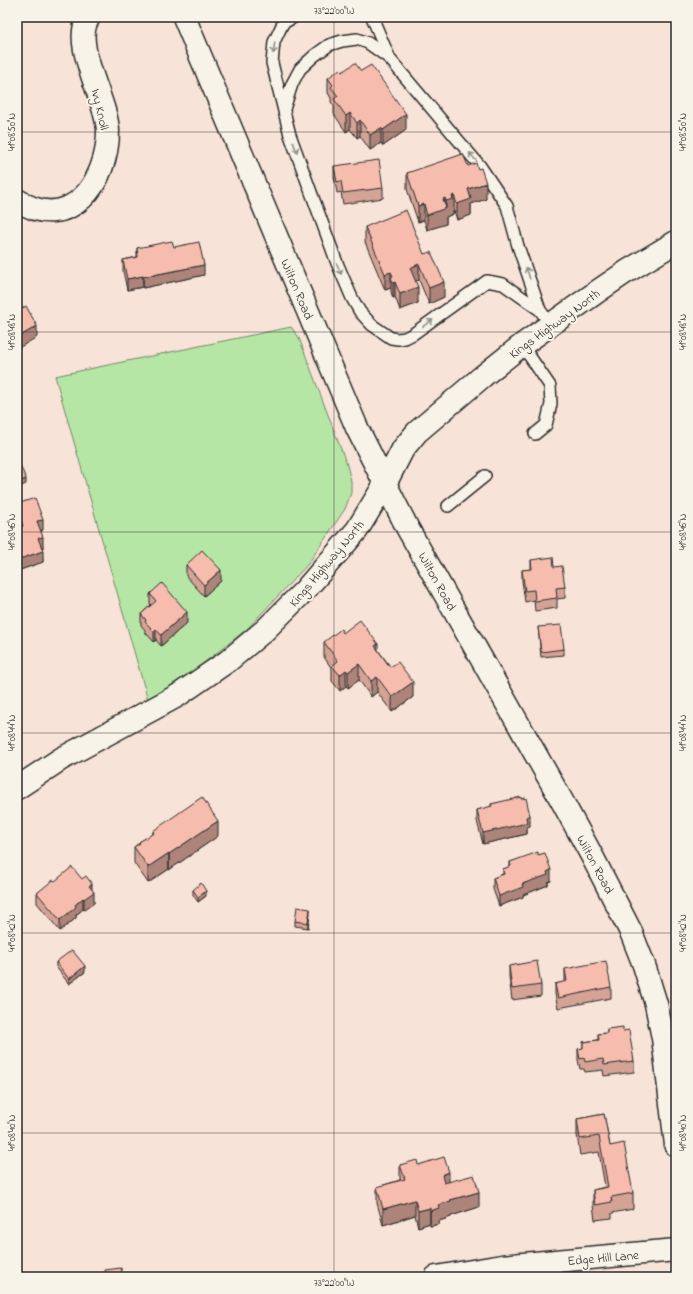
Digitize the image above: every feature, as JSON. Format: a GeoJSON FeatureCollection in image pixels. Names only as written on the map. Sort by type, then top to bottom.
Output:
{"type":"FeatureCollection","features":[{"type":"Feature","properties":{"kind":"main road","name":"Ivy Knoll"},"geometry":{"type":"LineString","coordinates":[[17,200],[27,207],[44,212],[61,211],[77,203],[88,192],[102,168],[107,148],[108,129],[83,40],[84,26],[89,17]]}},
{"type":"Feature","properties":{"kind":"main road","name":"Wilton Road"},"geometry":{"type":"LineString","coordinates":[[184,17],[344,400],[385,484],[408,529],[585,842],[631,932],[644,965],[656,1004],[664,1046],[676,1145]]}},
{"type":"Feature","properties":{"kind":"main road","name":"Kings Highway North"},"geometry":{"type":"LineString","coordinates":[[17,788],[61,759],[177,696],[202,680],[239,652],[286,610],[357,530],[385,484],[403,450],[417,432],[522,345],[545,317],[676,242]]}},
{"type":"Feature","properties":{"kind":"main road","name":"Edge Hill Lane"},"geometry":{"type":"LineString","coordinates":[[436,1277],[502,1266],[676,1250]]}},
{"type":"Feature","properties":{"kind":"lane"},"geometry":{"type":"LineString","coordinates":[[294,17],[282,20],[274,42],[272,64],[290,135],[337,263],[352,298],[360,312],[381,332],[391,338],[398,339],[413,334],[487,281],[503,284],[545,317]]}},
{"type":"Feature","properties":{"kind":"lane"},"geometry":{"type":"LineString","coordinates":[[372,17],[389,58]]}},
{"type":"Feature","properties":{"kind":"lane"},"geometry":{"type":"LineString","coordinates":[[284,109],[292,84],[300,68],[329,45],[357,39],[368,43],[389,58],[480,166],[507,206],[518,246],[545,317]]}},
{"type":"Feature","properties":{"kind":"lane"},"geometry":{"type":"LineString","coordinates":[[522,345],[550,386],[551,404],[546,425],[535,434]]}},
{"type":"Feature","properties":{"kind":"lane"},"geometry":{"type":"LineString","coordinates":[[448,506],[485,476]]}},
{"type":"Feature","properties":{"kind":"green space"},"geometry":{"type":"Polygon","coordinates":[[[291,327],[299,338],[347,465],[351,481],[351,493],[345,509],[308,564],[247,629],[177,684],[148,700],[55,376],[291,327]]]}},
{"type":"Feature","properties":{"kind":"building"},"geometry":{"type":"Polygon","coordinates":[[[355,63],[361,71],[371,65],[406,114],[383,130],[381,128],[370,135],[360,120],[357,123],[350,113],[346,116],[334,99],[338,96],[331,87],[333,85],[328,78],[340,69],[342,72],[355,63]]]}},
{"type":"Feature","properties":{"kind":"building"},"geometry":{"type":"Polygon","coordinates":[[[463,154],[468,166],[476,163],[478,169],[481,168],[486,183],[468,189],[471,199],[457,204],[454,195],[452,196],[453,199],[446,201],[445,198],[443,199],[446,208],[427,215],[424,204],[418,206],[407,173],[463,154]]]}},
{"type":"Feature","properties":{"kind":"building"},"geometry":{"type":"Polygon","coordinates":[[[379,160],[383,188],[343,193],[341,181],[337,182],[334,166],[379,160]]]}},
{"type":"Feature","properties":{"kind":"building"},"geometry":{"type":"Polygon","coordinates":[[[406,210],[424,254],[431,252],[444,282],[429,288],[419,264],[410,268],[418,287],[400,294],[395,282],[393,283],[391,277],[393,276],[391,272],[385,274],[365,227],[406,210]]]}},
{"type":"Feature","properties":{"kind":"building"},"geometry":{"type":"Polygon","coordinates":[[[172,241],[174,247],[199,242],[204,265],[127,279],[123,260],[138,257],[137,248],[172,241]]]}},
{"type":"Feature","properties":{"kind":"building"},"geometry":{"type":"Polygon","coordinates":[[[26,306],[37,326],[17,338],[17,312],[26,306]]]}},
{"type":"Feature","properties":{"kind":"building"},"geometry":{"type":"Polygon","coordinates":[[[17,458],[26,479],[17,482],[17,458]]]}},
{"type":"Feature","properties":{"kind":"building"},"geometry":{"type":"Polygon","coordinates":[[[35,498],[43,520],[37,521],[43,537],[38,538],[43,551],[17,560],[17,528],[23,526],[17,504],[35,498]]]}},
{"type":"Feature","properties":{"kind":"building"},"geometry":{"type":"Polygon","coordinates":[[[202,550],[221,570],[204,585],[186,565],[202,550]]]}},
{"type":"Feature","properties":{"kind":"building"},"geometry":{"type":"Polygon","coordinates":[[[553,557],[554,567],[562,566],[565,587],[556,588],[557,598],[535,601],[534,590],[525,591],[522,570],[532,569],[531,560],[553,557]]]}},
{"type":"Feature","properties":{"kind":"building"},"geometry":{"type":"Polygon","coordinates":[[[162,583],[187,612],[161,635],[156,629],[154,631],[145,622],[146,620],[141,614],[156,601],[150,594],[162,583]]]}},
{"type":"Feature","properties":{"kind":"building"},"geometry":{"type":"Polygon","coordinates":[[[360,620],[378,644],[375,646],[390,667],[398,662],[413,682],[392,697],[377,677],[371,681],[359,664],[348,672],[346,670],[340,675],[332,666],[338,661],[324,642],[341,629],[343,633],[360,620]]]}},
{"type":"Feature","properties":{"kind":"building"},"geometry":{"type":"Polygon","coordinates":[[[561,625],[564,649],[541,652],[538,627],[561,625]]]}},
{"type":"Feature","properties":{"kind":"building"},"geometry":{"type":"Polygon","coordinates":[[[202,797],[218,821],[148,867],[134,847],[140,843],[139,842],[154,833],[153,831],[202,797]]]}},
{"type":"Feature","properties":{"kind":"building"},"geometry":{"type":"Polygon","coordinates":[[[521,797],[521,799],[526,798],[530,816],[526,817],[527,823],[483,833],[477,810],[492,806],[491,804],[521,797]]]}},
{"type":"Feature","properties":{"kind":"building"},"geometry":{"type":"Polygon","coordinates":[[[538,852],[538,855],[545,853],[551,870],[547,872],[548,875],[522,884],[523,887],[499,896],[493,878],[504,874],[503,869],[511,866],[510,862],[538,852]]]}},
{"type":"Feature","properties":{"kind":"building"},"geometry":{"type":"Polygon","coordinates":[[[72,867],[82,879],[86,876],[92,884],[89,886],[94,892],[84,899],[83,898],[75,905],[76,907],[60,920],[37,893],[72,867]]]}},
{"type":"Feature","properties":{"kind":"building"},"geometry":{"type":"Polygon","coordinates":[[[201,883],[206,891],[198,897],[193,890],[201,883]]]}},
{"type":"Feature","properties":{"kind":"building"},"geometry":{"type":"Polygon","coordinates":[[[297,907],[310,909],[308,923],[295,921],[297,907]]]}},
{"type":"Feature","properties":{"kind":"building"},"geometry":{"type":"Polygon","coordinates":[[[72,950],[85,966],[69,979],[56,962],[72,950]]]}},
{"type":"Feature","properties":{"kind":"building"},"geometry":{"type":"Polygon","coordinates":[[[537,961],[541,985],[512,989],[509,966],[537,961]]]}},
{"type":"Feature","properties":{"kind":"building"},"geometry":{"type":"Polygon","coordinates":[[[606,961],[611,987],[558,998],[555,984],[567,981],[565,969],[606,961]]]}},
{"type":"Feature","properties":{"kind":"building"},"geometry":{"type":"Polygon","coordinates":[[[623,1027],[623,1031],[629,1030],[634,1061],[604,1065],[603,1059],[585,1062],[584,1058],[580,1059],[578,1049],[583,1048],[583,1042],[599,1040],[598,1034],[607,1033],[607,1029],[623,1027]]]}},
{"type":"Feature","properties":{"kind":"building"},"geometry":{"type":"Polygon","coordinates":[[[604,1114],[610,1146],[624,1143],[633,1193],[611,1197],[612,1202],[595,1205],[593,1190],[608,1187],[599,1136],[580,1139],[577,1119],[604,1114]]]}},
{"type":"Feature","properties":{"kind":"building"},"geometry":{"type":"Polygon","coordinates":[[[444,1157],[449,1172],[442,1175],[444,1183],[474,1175],[479,1192],[450,1200],[451,1201],[438,1205],[439,1208],[430,1211],[430,1208],[418,1211],[415,1200],[383,1209],[377,1187],[405,1179],[400,1165],[417,1160],[418,1165],[444,1157]]]}},
{"type":"Feature","properties":{"kind":"building"},"geometry":{"type":"Polygon","coordinates":[[[121,1268],[123,1277],[106,1277],[105,1270],[121,1268]]]}}]}
